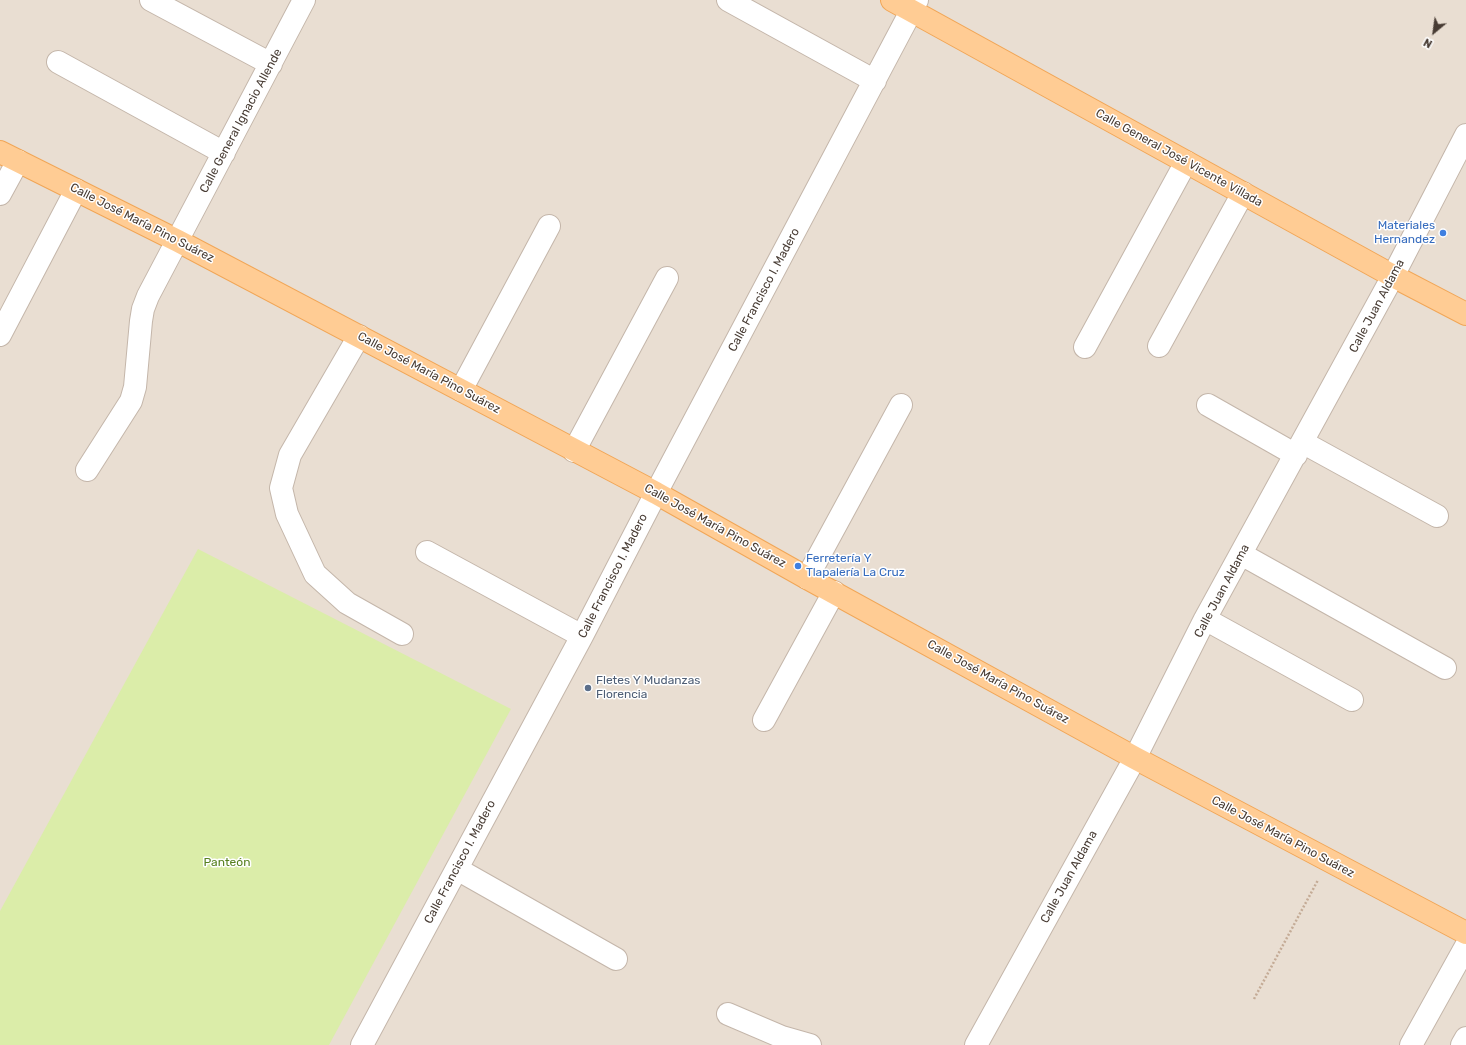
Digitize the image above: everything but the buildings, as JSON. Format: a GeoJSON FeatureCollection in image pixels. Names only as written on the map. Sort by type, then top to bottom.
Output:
{"type":"FeatureCollection","features":[{"type":"Feature","properties":{"kind":"main road","name":"Calle General José Vicente Villada"},"geometry":{"type":"LineString","coordinates":[[892,0],[914,5],[1186,162],[1393,276],[1466,314]]}},
{"type":"Feature","properties":{"kind":"main road","name":"Calle José María Pino Suárez"},"geometry":{"type":"LineString","coordinates":[[9,157],[178,241],[656,493],[807,578],[1135,758],[1466,933]]}},
{"type":"Feature","properties":{"kind":"street"},"geometry":{"type":"LineString","coordinates":[[151,0],[271,64]]}},
{"type":"Feature","properties":{"kind":"street","name":"Calle General Ignacio Allende"},"geometry":{"type":"LineString","coordinates":[[87,470],[131,401],[135,388],[143,309],[152,289],[304,0]]}},
{"type":"Feature","properties":{"kind":"street"},"geometry":{"type":"LineString","coordinates":[[728,0],[875,81]]}},
{"type":"Feature","properties":{"kind":"street","name":"Calle Francisco I. Madero"},"geometry":{"type":"LineString","coordinates":[[362,1045],[582,636],[914,5]]}},
{"type":"Feature","properties":{"kind":"street"},"geometry":{"type":"LineString","coordinates":[[58,62],[224,153]]}},
{"type":"Feature","properties":{"kind":"street","name":"Calle Juan Aldama"},"geometry":{"type":"LineString","coordinates":[[976,1045],[1135,758],[1205,619],[1393,276],[1466,135]]}},
{"type":"Feature","properties":{"kind":"street"},"geometry":{"type":"LineString","coordinates":[[0,194],[9,157]]}},
{"type":"Feature","properties":{"kind":"street"},"geometry":{"type":"LineString","coordinates":[[1085,347],[1186,162]]}},
{"type":"Feature","properties":{"kind":"street"},"geometry":{"type":"LineString","coordinates":[[0,335],[76,190]]}},
{"type":"Feature","properties":{"kind":"street"},"geometry":{"type":"LineString","coordinates":[[1159,346],[1243,193]]}},
{"type":"Feature","properties":{"kind":"street"},"geometry":{"type":"LineString","coordinates":[[461,390],[549,226]]}},
{"type":"Feature","properties":{"kind":"street"},"geometry":{"type":"LineString","coordinates":[[574,451],[667,278]]}},
{"type":"Feature","properties":{"kind":"street"},"geometry":{"type":"LineString","coordinates":[[359,336],[290,455],[280,488],[287,514],[315,574],[347,603],[402,634]]}},
{"type":"Feature","properties":{"kind":"street"},"geometry":{"type":"LineString","coordinates":[[807,578],[901,405]]}},
{"type":"Feature","properties":{"kind":"street"},"geometry":{"type":"LineString","coordinates":[[1208,405],[1437,516]]}},
{"type":"Feature","properties":{"kind":"street"},"geometry":{"type":"LineString","coordinates":[[427,552],[582,636]]}},
{"type":"Feature","properties":{"kind":"street"},"geometry":{"type":"LineString","coordinates":[[1241,554],[1445,668]]}},
{"type":"Feature","properties":{"kind":"street"},"geometry":{"type":"LineString","coordinates":[[764,720],[834,592]]}},
{"type":"Feature","properties":{"kind":"street"},"geometry":{"type":"LineString","coordinates":[[1205,619],[1352,700]]}},
{"type":"Feature","properties":{"kind":"street"},"geometry":{"type":"LineString","coordinates":[[457,869],[616,959]]}},
{"type":"Feature","properties":{"kind":"street"},"geometry":{"type":"LineString","coordinates":[[1411,1045],[1466,946]]}},
{"type":"Feature","properties":{"kind":"street"},"geometry":{"type":"LineString","coordinates":[[728,1014],[782,1037],[810,1045]]}},
{"type":"Feature","properties":{"kind":"street"},"geometry":{"type":"LineString","coordinates":[[1462,1045],[1466,1038]]}},
{"type":"Feature","properties":{"kind":"path"},"geometry":{"type":"LineString","coordinates":[[1254,999],[1328,861]]}},
{"type":"Feature","properties":{"kind":"shaded area"},"geometry":{"type":"Polygon","coordinates":[[[0,0],[1466,0],[1466,1045],[0,1045],[0,0]]]}},
{"type":"Feature","properties":{"kind":"green space","name":"Panteón"},"geometry":{"type":"Polygon","coordinates":[[[198,549],[511,709],[329,1045],[0,1045],[0,911],[198,549]]]}},
{"type":"Feature","properties":{"kind":"place","name":"Materiales Hernandez"},"geometry":{"type":"Point","coordinates":[1443,233]}},
{"type":"Feature","properties":{"kind":"place","name":"Ferretería Y Tlapalería La Cruz"},"geometry":{"type":"Point","coordinates":[798,566]}},
{"type":"Feature","properties":{"kind":"place","name":"Fletes Y Mudanzas Florencia"},"geometry":{"type":"Point","coordinates":[588,688]}}]}
